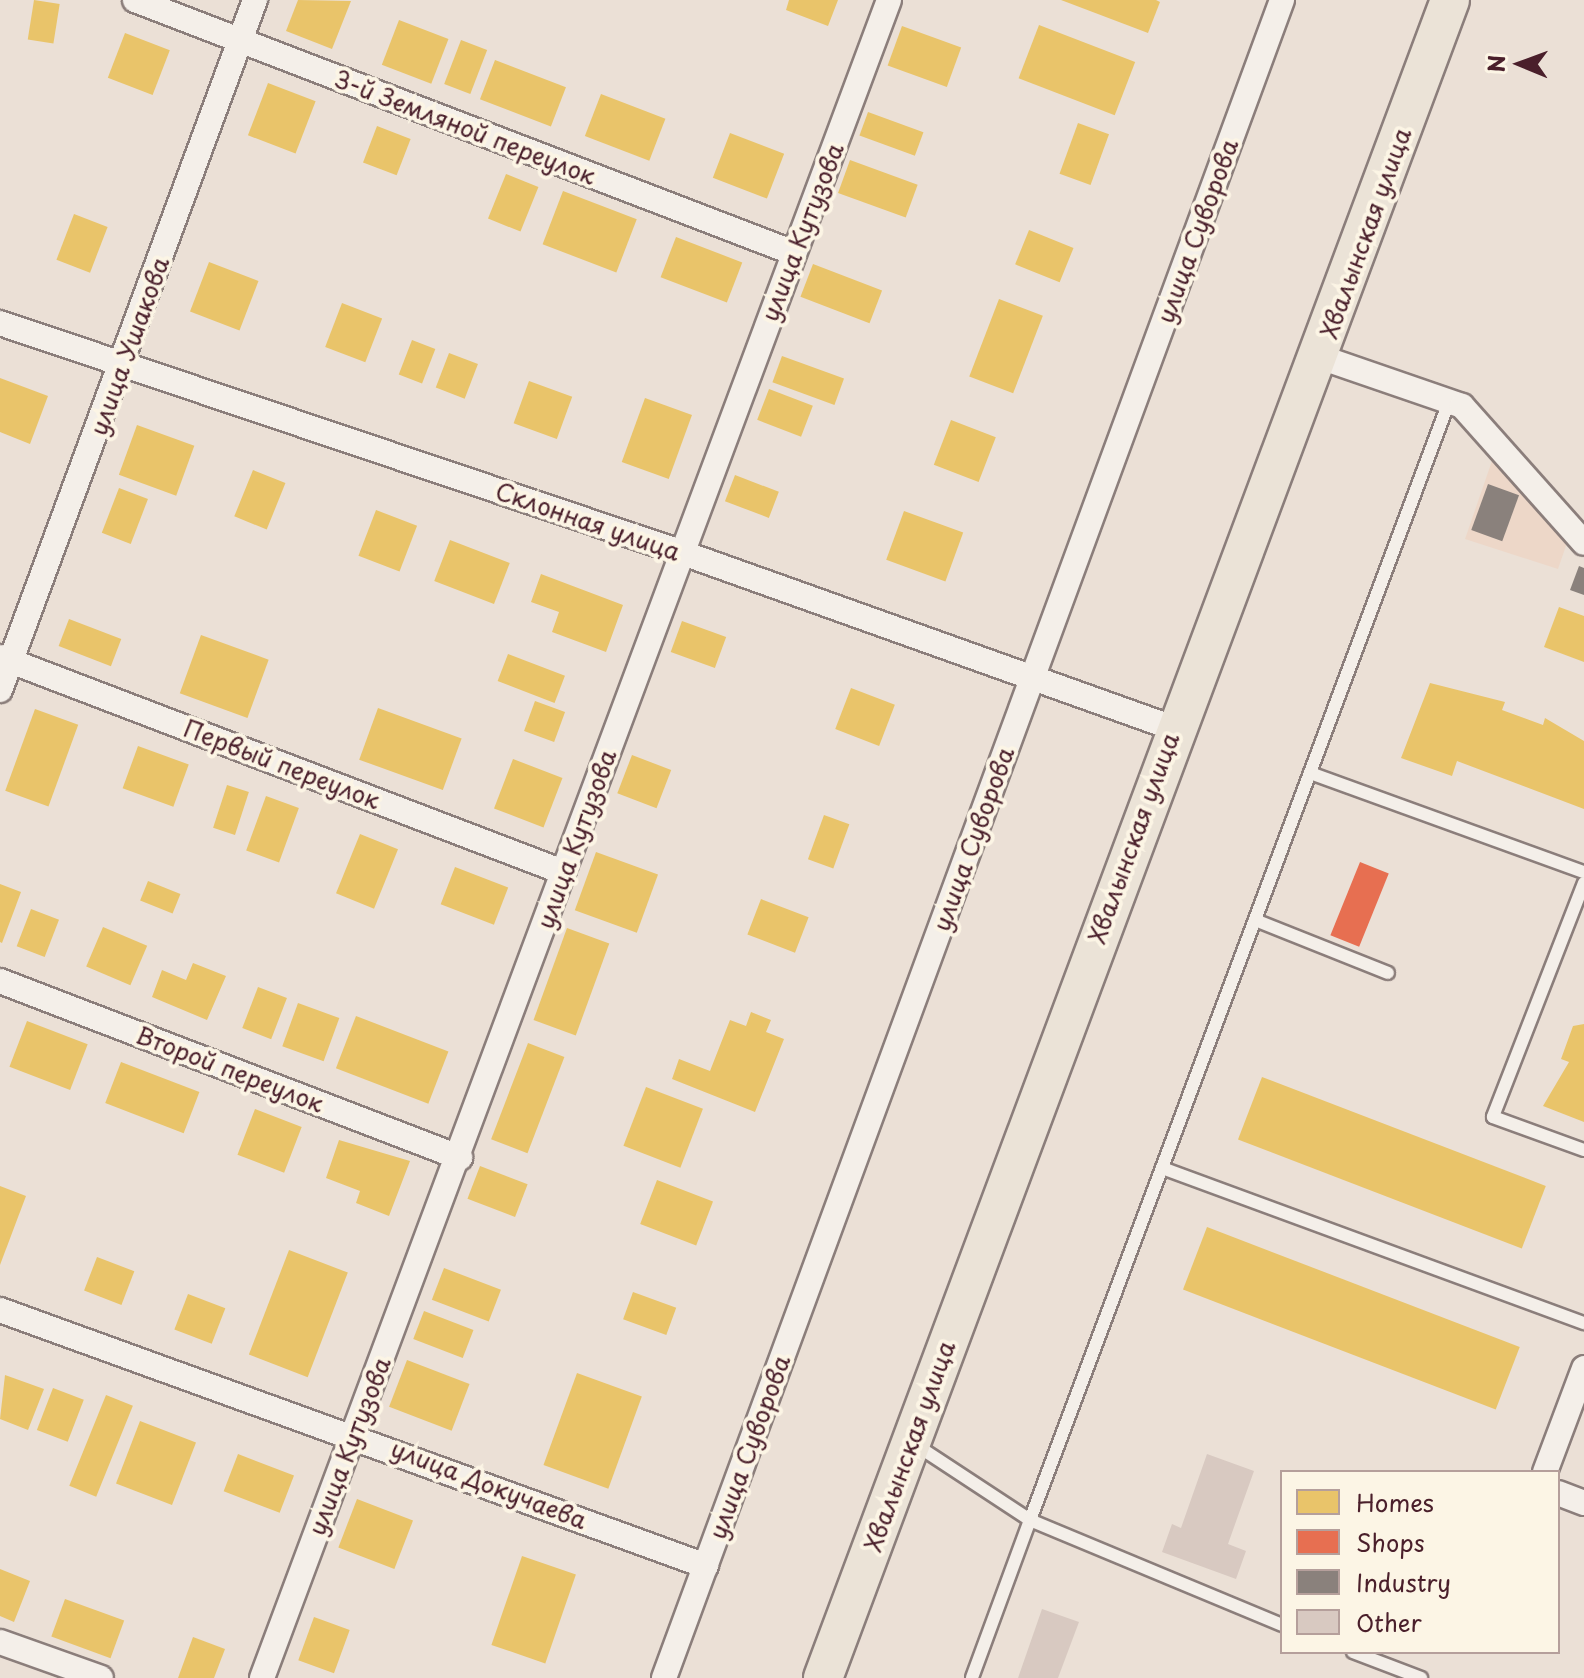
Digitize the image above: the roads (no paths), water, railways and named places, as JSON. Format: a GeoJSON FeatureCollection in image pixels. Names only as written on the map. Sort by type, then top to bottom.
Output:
{"type":"FeatureCollection","features":[{"type":"Feature","properties":{"kind":"main road","name":"Хвалынская улица"},"geometry":{"type":"LineString","coordinates":[[823,1678],[1173,728],[1320,357],[1450,0]]}},
{"type":"Feature","properties":{"kind":"street","name":"3-й Земляной переулок"},"geometry":{"type":"LineString","coordinates":[[135,0],[794,253]]}},
{"type":"Feature","properties":{"kind":"street","name":"улица Ушакова"},"geometry":{"type":"LineString","coordinates":[[0,690],[6,659],[122,366],[255,0]]}},
{"type":"Feature","properties":{"kind":"street","name":"улица Кутузова"},"geometry":{"type":"LineString","coordinates":[[262,1678],[460,1158],[563,872],[889,0]]}},
{"type":"Feature","properties":{"kind":"street","name":"улица Суворова"},"geometry":{"type":"LineString","coordinates":[[664,1678],[1282,0]]}},
{"type":"Feature","properties":{"kind":"street","name":"Склонная улица"},"geometry":{"type":"LineString","coordinates":[[0,323],[683,553],[1173,728]]}},
{"type":"Feature","properties":{"kind":"street"},"geometry":{"type":"LineString","coordinates":[[1320,357],[1462,406],[1584,543]]}},
{"type":"Feature","properties":{"kind":"street","name":"Первый переулок"},"geometry":{"type":"LineString","coordinates":[[6,659],[563,872]]}},
{"type":"Feature","properties":{"kind":"street","name":"Второй переулок"},"geometry":{"type":"LineString","coordinates":[[0,981],[460,1158]]}},
{"type":"Feature","properties":{"kind":"street","name":"улица Докучаева"},"geometry":{"type":"LineString","coordinates":[[0,1310],[353,1433],[706,1566]]}},
{"type":"Feature","properties":{"kind":"street"},"geometry":{"type":"LineString","coordinates":[[1546,1470],[1584,1368]]}},
{"type":"Feature","properties":{"kind":"street"},"geometry":{"type":"LineString","coordinates":[[1560,1494],[1584,1503]]}},
{"type":"Feature","properties":{"kind":"street"},"geometry":{"type":"LineString","coordinates":[[0,1642],[101,1678]]}},
{"type":"Feature","properties":{"kind":"lane"},"geometry":{"type":"LineString","coordinates":[[972,1678],[1449,402]]}},
{"type":"Feature","properties":{"kind":"lane"},"geometry":{"type":"LineString","coordinates":[[1310,773],[1584,872]]}},
{"type":"Feature","properties":{"kind":"lane"},"geometry":{"type":"LineString","coordinates":[[1584,883],[1493,1117],[1584,1150]]}},
{"type":"Feature","properties":{"kind":"lane"},"geometry":{"type":"LineString","coordinates":[[1255,920],[1388,973]]}},
{"type":"Feature","properties":{"kind":"lane"},"geometry":{"type":"LineString","coordinates":[[1162,1168],[1584,1323]]}},
{"type":"Feature","properties":{"kind":"lane"},"geometry":{"type":"LineString","coordinates":[[911,1442],[1030,1520],[1280,1624]]}},
{"type":"Feature","properties":{"kind":"lane"},"geometry":{"type":"LineString","coordinates":[[1358,1654],[1421,1678]]}}]}
